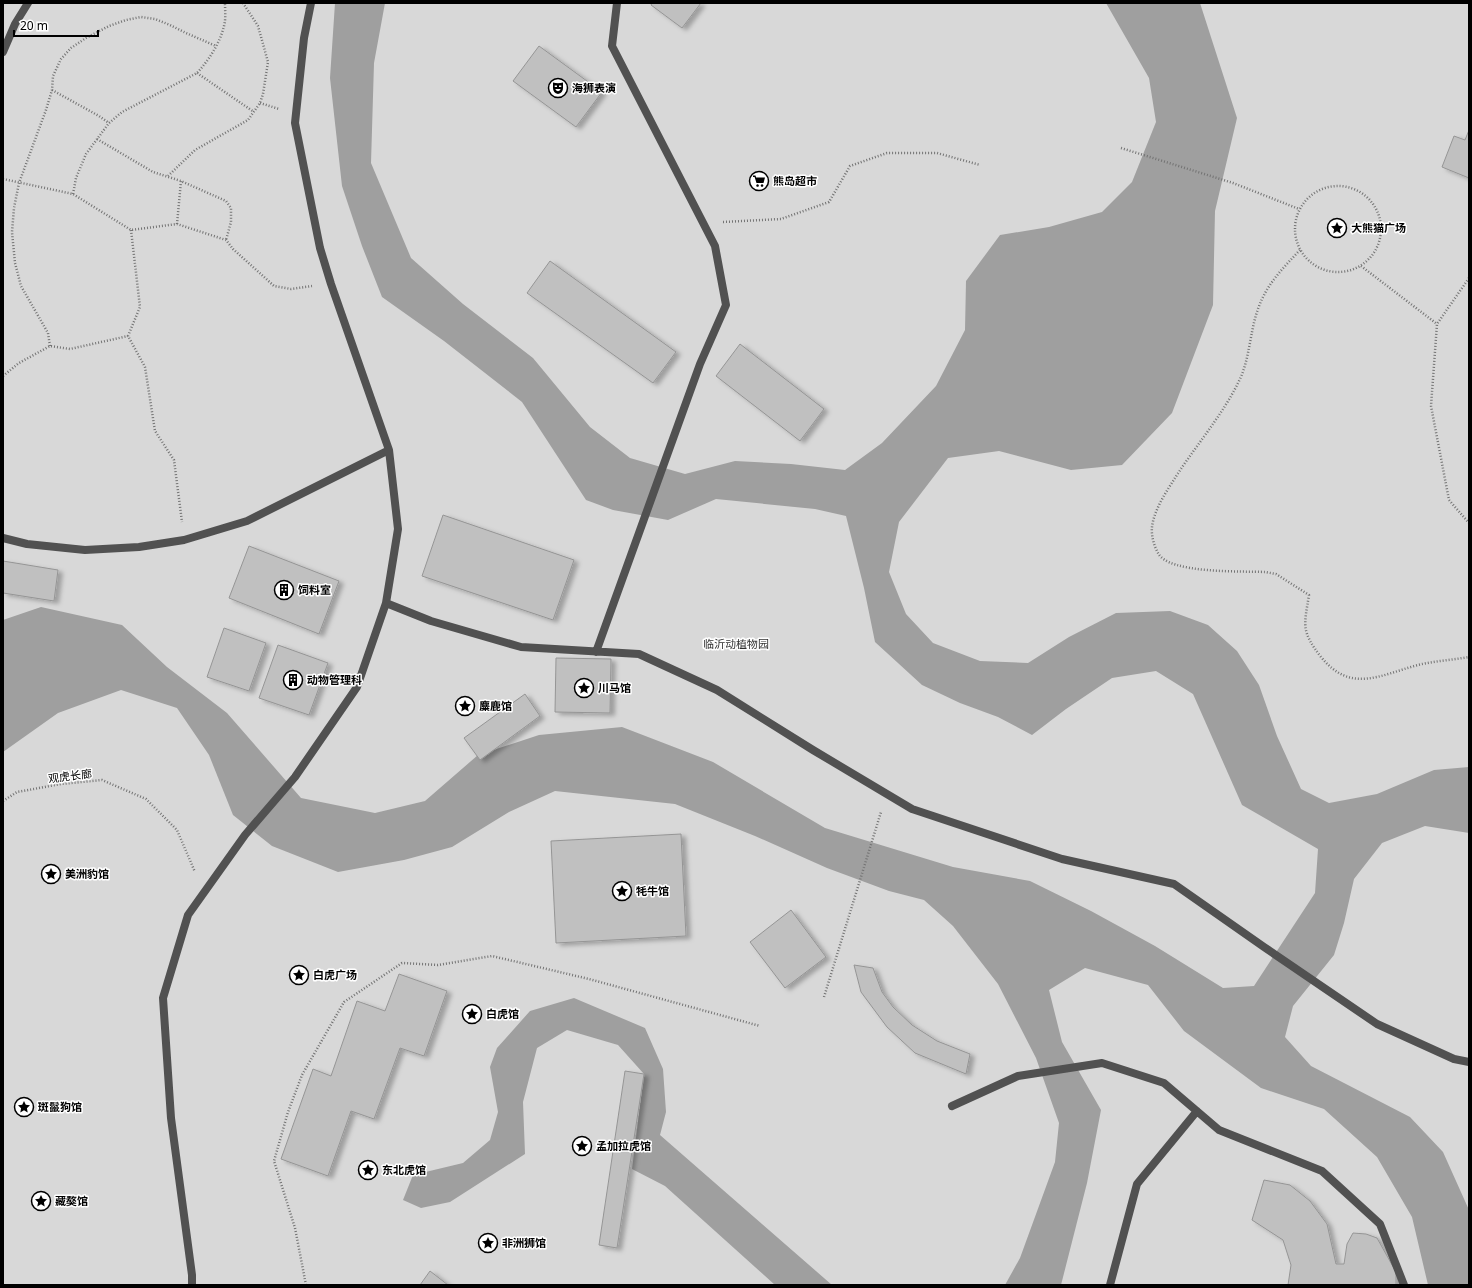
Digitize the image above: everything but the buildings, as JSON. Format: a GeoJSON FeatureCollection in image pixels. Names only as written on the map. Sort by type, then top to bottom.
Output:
{"type":"FeatureCollection","features":[{"type":"Feature","properties":{"kind":"lane"},"geometry":{"type":"LineString","coordinates":[[3,52],[15,24],[28,3]]}},
{"type":"Feature","properties":{"kind":"lane"},"geometry":{"type":"LineString","coordinates":[[192,1285],[192,1275],[171,1118],[163,998],[188,915],[245,835],[294,777],[357,687],[386,603],[398,530],[389,450],[330,284],[320,248],[295,123],[304,38],[312,3]]}},
{"type":"Feature","properties":{"kind":"lane"},"geometry":{"type":"LineString","coordinates":[[596,652],[700,364],[726,305],[715,246],[612,46],[617,3]]}},
{"type":"Feature","properties":{"kind":"lane"},"geometry":{"type":"LineString","coordinates":[[3,538],[27,544],[85,550],[140,547],[184,540],[247,521],[389,450]]}},
{"type":"Feature","properties":{"kind":"lane"},"geometry":{"type":"LineString","coordinates":[[386,603],[431,621],[521,647],[640,654],[717,690],[813,750],[912,809],[1062,859],[1174,884],[1377,1024],[1454,1059],[1469,1062]]}},
{"type":"Feature","properties":{"kind":"lane"},"geometry":{"type":"LineString","coordinates":[[952,1106],[1018,1076],[1102,1063],[1164,1082],[1219,1130],[1322,1171],[1380,1224],[1404,1285]]}},
{"type":"Feature","properties":{"kind":"lane"},"geometry":{"type":"LineString","coordinates":[[1110,1285],[1137,1184],[1198,1111]]}},
{"type":"Feature","properties":{"kind":"path"},"geometry":{"type":"LineString","coordinates":[[73,194],[76,178],[86,154],[108,123],[122,112],[197,73],[204,65],[216,46],[224,25],[225,3]]}},
{"type":"Feature","properties":{"kind":"path"},"geometry":{"type":"LineString","coordinates":[[168,176],[195,150],[248,120],[260,103],[263,94],[268,62],[258,26],[243,3]]}},
{"type":"Feature","properties":{"kind":"path"},"geometry":{"type":"LineString","coordinates":[[50,346],[48,333],[21,286],[15,263],[12,232],[14,208],[19,183],[46,110],[52,90],[52,76],[61,59],[71,48],[108,26],[141,17],[155,19],[216,46]]}},
{"type":"Feature","properties":{"kind":"path"},"geometry":{"type":"LineString","coordinates":[[197,73],[254,112]]}},
{"type":"Feature","properties":{"kind":"path"},"geometry":{"type":"LineString","coordinates":[[52,90],[100,116],[108,123]]}},
{"type":"Feature","properties":{"kind":"path"},"geometry":{"type":"LineString","coordinates":[[97,139],[154,172],[181,181],[226,201],[231,208],[231,222],[226,240]]}},
{"type":"Feature","properties":{"kind":"path"},"geometry":{"type":"LineString","coordinates":[[1121,148],[1138,152],[1233,183],[1299,209]]}},
{"type":"Feature","properties":{"kind":"path"},"geometry":{"type":"LineString","coordinates":[[703,222],[781,219],[829,202],[850,166],[887,153],[937,153],[980,165]]}},
{"type":"Feature","properties":{"kind":"path"},"geometry":{"type":"LineString","coordinates":[[3,179],[73,194],[131,230],[177,224],[226,240],[233,249],[274,286],[291,289],[330,284]]}},
{"type":"Feature","properties":{"kind":"path"},"geometry":{"type":"LineString","coordinates":[[177,224],[181,181]]}},
{"type":"Feature","properties":{"kind":"path"},"geometry":{"type":"LineString","coordinates":[[1333,186],[1348,186],[1361,192],[1372,202],[1379,215],[1381,229],[1379,243],[1371,256],[1361,266],[1348,271],[1333,272],[1320,268],[1308,261],[1300,250],[1295,237],[1295,223],[1299,209],[1308,198],[1320,189],[1333,186]]}},
{"type":"Feature","properties":{"kind":"path"},"geometry":{"type":"LineString","coordinates":[[128,336],[140,307],[131,230]]}},
{"type":"Feature","properties":{"kind":"path"},"geometry":{"type":"LineString","coordinates":[[1300,250],[1266,290],[1257,310],[1251,343],[1241,378],[1225,407],[1192,451],[1168,489],[1158,509],[1152,527],[1153,541],[1158,554],[1168,563],[1182,567],[1276,574],[1309,595],[1305,621],[1306,636],[1329,666],[1342,676],[1356,680],[1371,679],[1420,665],[1469,657]]}},
{"type":"Feature","properties":{"kind":"path"},"geometry":{"type":"LineString","coordinates":[[1361,266],[1437,324]]}},
{"type":"Feature","properties":{"kind":"path"},"geometry":{"type":"LineString","coordinates":[[1469,278],[1437,324],[1431,406],[1449,500],[1469,523]]}},
{"type":"Feature","properties":{"kind":"path"},"geometry":{"type":"LineString","coordinates":[[3,376],[19,363],[50,346],[70,349],[128,336]]}},
{"type":"Feature","properties":{"kind":"path"},"geometry":{"type":"LineString","coordinates":[[128,336],[145,367],[155,431],[174,460],[184,540]]}},
{"type":"Feature","properties":{"kind":"path","name":"观虎长廊"},"geometry":{"type":"LineString","coordinates":[[3,801],[17,792],[61,784],[102,780],[146,799],[177,830],[204,892]]}},
{"type":"Feature","properties":{"kind":"path"},"geometry":{"type":"LineString","coordinates":[[824,997],[887,794]]}},
{"type":"Feature","properties":{"kind":"path"},"geometry":{"type":"LineString","coordinates":[[306,1285],[295,1228],[274,1161],[288,1112],[302,1075],[344,1002],[402,963],[438,965],[492,956],[589,979],[760,1026]]}},
{"type":"Feature","properties":{"kind":"green space","name":"临沂动植物园"},"geometry":{"type":"Polygon","coordinates":[[[3,3],[1469,3],[1469,1285],[3,1285],[3,3]]]}},
{"type":"Feature","properties":{"kind":"shaded area"},"geometry":{"type":"Polygon","coordinates":[[[335,3],[385,3],[374,63],[371,163],[411,258],[463,304],[533,358],[590,427],[630,458],[685,474],[735,461],[791,464],[845,470],[882,443],[936,386],[965,330],[966,281],[1000,235],[1049,227],[1102,212],[1132,182],[1156,122],[1149,78],[1106,3],[1200,3],[1237,118],[1215,211],[1213,305],[1172,413],[1122,465],[1071,470],[999,451],[948,458],[899,522],[889,572],[906,614],[933,643],[980,661],[1028,663],[1069,637],[1116,613],[1170,611],[1208,625],[1237,651],[1259,685],[1277,736],[1301,789],[1329,803],[1377,794],[1434,770],[1469,767],[1469,833],[1425,826],[1382,843],[1354,879],[1344,923],[1334,955],[1293,1006],[1285,1037],[1311,1066],[1410,1117],[1443,1152],[1469,1210],[1469,1285],[1428,1285],[1412,1217],[1377,1157],[1324,1109],[1261,1088],[1184,1031],[1148,985],[1085,968],[1049,990],[1062,1042],[1101,1110],[1087,1183],[1061,1285],[1005,1285],[1020,1258],[1055,1162],[1059,1123],[1036,1058],[998,984],[953,926],[924,900],[889,891],[827,868],[755,836],[675,804],[555,791],[509,812],[452,847],[404,860],[338,872],[272,846],[233,815],[209,755],[177,708],[121,690],[58,713],[3,752],[3,620],[41,607],[122,625],[167,667],[227,713],[301,798],[375,813],[425,801],[478,755],[539,735],[622,727],[713,762],[825,828],[953,867],[1030,881],[1091,911],[1155,946],[1223,988],[1254,986],[1315,893],[1318,849],[1242,805],[1193,694],[1156,671],[1112,678],[1066,709],[1032,735],[998,717],[960,703],[922,685],[875,642],[864,588],[846,516],[815,509],[716,499],[668,520],[613,510],[586,500],[522,402],[444,341],[382,297],[362,246],[342,186],[330,78],[335,3]]]}},
{"type":"Feature","properties":{"kind":"shaded area"},"geometry":{"type":"Polygon","coordinates":[[[574,998],[645,1028],[663,1069],[666,1112],[660,1135],[832,1285],[775,1285],[665,1186],[632,1169],[644,1074],[618,1045],[567,1030],[537,1048],[523,1102],[525,1154],[450,1202],[421,1208],[403,1200],[413,1175],[463,1163],[490,1140],[498,1112],[490,1067],[497,1048],[530,1011],[574,998]]]}},
{"type":"Feature","properties":{"kind":"place","name":"海狮表演"},"geometry":{"type":"Point","coordinates":[558,88]}},
{"type":"Feature","properties":{"kind":"place","name":"熊岛超市"},"geometry":{"type":"Point","coordinates":[759,181]}},
{"type":"Feature","properties":{"kind":"place","name":"大熊猫广场"},"geometry":{"type":"Point","coordinates":[1337,228]}},
{"type":"Feature","properties":{"kind":"place","name":"饲料室"},"geometry":{"type":"Point","coordinates":[284,590]}},
{"type":"Feature","properties":{"kind":"place","name":"动物管理科"},"geometry":{"type":"Point","coordinates":[293,680]}},
{"type":"Feature","properties":{"kind":"place","name":"川马馆"},"geometry":{"type":"Point","coordinates":[584,688]}},
{"type":"Feature","properties":{"kind":"place","name":"麋鹿馆"},"geometry":{"type":"Point","coordinates":[465,706]}},
{"type":"Feature","properties":{"kind":"place","name":"美洲豹馆"},"geometry":{"type":"Point","coordinates":[51,874]}},
{"type":"Feature","properties":{"kind":"place","name":"牦牛馆"},"geometry":{"type":"Point","coordinates":[622,891]}},
{"type":"Feature","properties":{"kind":"place","name":"白虎广场"},"geometry":{"type":"Point","coordinates":[299,975]}},
{"type":"Feature","properties":{"kind":"place","name":"白虎馆"},"geometry":{"type":"Point","coordinates":[472,1014]}},
{"type":"Feature","properties":{"kind":"place","name":"斑鬣狗馆"},"geometry":{"type":"Point","coordinates":[24,1107]}},
{"type":"Feature","properties":{"kind":"place","name":"孟加拉虎馆"},"geometry":{"type":"Point","coordinates":[582,1146]}},
{"type":"Feature","properties":{"kind":"place","name":"东北虎馆"},"geometry":{"type":"Point","coordinates":[368,1170]}},
{"type":"Feature","properties":{"kind":"place","name":"藏獒馆"},"geometry":{"type":"Point","coordinates":[41,1201]}},
{"type":"Feature","properties":{"kind":"place","name":"非洲狮馆"},"geometry":{"type":"Point","coordinates":[488,1243]}}]}
